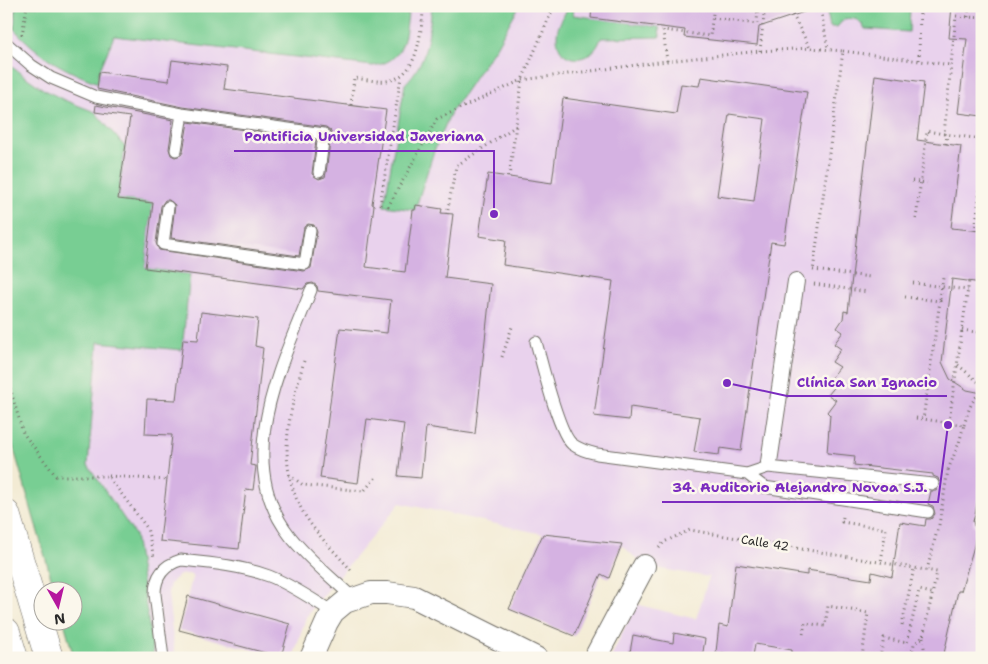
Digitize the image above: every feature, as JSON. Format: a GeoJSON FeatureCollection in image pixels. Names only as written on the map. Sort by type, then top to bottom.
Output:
{"type":"FeatureCollection","features":[{"type":"Feature","properties":{"kind":"main road"},"geometry":{"type":"LineString","coordinates":[[6,514],[49,658]]}},
{"type":"Feature","properties":{"kind":"main road"},"geometry":{"type":"LineString","coordinates":[[6,632],[14,658]]}},
{"type":"Feature","properties":{"kind":"street"},"geometry":{"type":"LineString","coordinates":[[769,462],[796,282]]}},
{"type":"Feature","properties":{"kind":"street"},"geometry":{"type":"LineString","coordinates":[[595,658],[644,566]]}},
{"type":"Feature","properties":{"kind":"street"},"geometry":{"type":"LineString","coordinates":[[311,658],[327,622],[345,602],[362,595],[386,592],[414,597],[536,658]]}},
{"type":"Feature","properties":{"kind":"lane"},"geometry":{"type":"LineString","coordinates":[[6,43],[31,65],[69,86],[96,97],[182,114],[324,134],[319,172]]}},
{"type":"Feature","properties":{"kind":"lane"},"geometry":{"type":"LineString","coordinates":[[176,150],[182,114]]}},
{"type":"Feature","properties":{"kind":"lane"},"geometry":{"type":"LineString","coordinates":[[168,207],[163,244],[305,264],[310,231]]}},
{"type":"Feature","properties":{"kind":"lane"},"geometry":{"type":"LineString","coordinates":[[311,290],[272,389],[265,422],[263,466],[268,494],[290,536],[309,557],[362,595]]}},
{"type":"Feature","properties":{"kind":"lane"},"geometry":{"type":"LineString","coordinates":[[536,342],[562,428],[571,443],[582,450],[597,454],[747,474],[768,467],[933,484]]}},
{"type":"Feature","properties":{"kind":"lane"},"geometry":{"type":"LineString","coordinates":[[747,474],[764,487],[928,512]]}},
{"type":"Feature","properties":{"kind":"lane"},"geometry":{"type":"LineString","coordinates":[[163,658],[155,584],[158,575],[172,563],[181,560],[250,570],[289,585],[334,612]]}},
{"type":"Feature","properties":{"kind":"path"},"geometry":{"type":"LineString","coordinates":[[26,16],[27,6]]}},
{"type":"Feature","properties":{"kind":"path"},"geometry":{"type":"LineString","coordinates":[[351,105],[354,78],[392,80],[401,76],[408,69],[416,52],[424,6]]}},
{"type":"Feature","properties":{"kind":"path"},"geometry":{"type":"LineString","coordinates":[[509,177],[522,80],[553,6]]}},
{"type":"Feature","properties":{"kind":"path"},"geometry":{"type":"LineString","coordinates":[[667,61],[663,30],[710,36],[714,6]]}},
{"type":"Feature","properties":{"kind":"path"},"geometry":{"type":"LineString","coordinates":[[712,18],[757,24],[758,6]]}},
{"type":"Feature","properties":{"kind":"path"},"geometry":{"type":"LineString","coordinates":[[760,51],[765,6]]}},
{"type":"Feature","properties":{"kind":"path"},"geometry":{"type":"LineString","coordinates":[[788,6],[810,48]]}},
{"type":"Feature","properties":{"kind":"path"},"geometry":{"type":"LineString","coordinates":[[820,6],[828,49]]}},
{"type":"Feature","properties":{"kind":"path"},"geometry":{"type":"LineString","coordinates":[[919,60],[920,6]]}},
{"type":"Feature","properties":{"kind":"path"},"geometry":{"type":"LineString","coordinates":[[968,17],[969,6]]}},
{"type":"Feature","properties":{"kind":"path"},"geometry":{"type":"LineString","coordinates":[[946,144],[956,16],[982,18]]}},
{"type":"Feature","properties":{"kind":"path"},"geometry":{"type":"LineString","coordinates":[[388,206],[437,119],[522,80],[667,61],[760,51],[810,48],[951,65]]}},
{"type":"Feature","properties":{"kind":"path"},"geometry":{"type":"LineString","coordinates":[[843,51],[812,284],[868,292]]}},
{"type":"Feature","properties":{"kind":"path"},"geometry":{"type":"LineString","coordinates":[[380,205],[401,76]]}},
{"type":"Feature","properties":{"kind":"path"},"geometry":{"type":"LineString","coordinates":[[447,214],[456,166],[517,126]]}},
{"type":"Feature","properties":{"kind":"path"},"geometry":{"type":"LineString","coordinates":[[916,219],[927,131],[982,139]]}},
{"type":"Feature","properties":{"kind":"path"},"geometry":{"type":"LineString","coordinates":[[975,230],[982,173]]}},
{"type":"Feature","properties":{"kind":"path"},"geometry":{"type":"LineString","coordinates":[[912,181],[927,183]]}},
{"type":"Feature","properties":{"kind":"path"},"geometry":{"type":"LineString","coordinates":[[813,270],[870,277]]}},
{"type":"Feature","properties":{"kind":"path"},"geometry":{"type":"LineString","coordinates":[[923,419],[943,278]]}},
{"type":"Feature","properties":{"kind":"path"},"geometry":{"type":"LineString","coordinates":[[949,422],[970,281]]}},
{"type":"Feature","properties":{"kind":"path"},"geometry":{"type":"LineString","coordinates":[[914,283],[968,290]]}},
{"type":"Feature","properties":{"kind":"path"},"geometry":{"type":"LineString","coordinates":[[905,297],[940,300]]}},
{"type":"Feature","properties":{"kind":"path"},"geometry":{"type":"LineString","coordinates":[[502,356],[512,328]]}},
{"type":"Feature","properties":{"kind":"path"},"geometry":{"type":"LineString","coordinates":[[962,330],[982,333]]}},
{"type":"Feature","properties":{"kind":"path"},"geometry":{"type":"LineString","coordinates":[[305,356],[288,426],[286,455],[289,475],[296,500],[362,595]]}},
{"type":"Feature","properties":{"kind":"path"},"geometry":{"type":"LineString","coordinates":[[958,365],[982,385]]}},
{"type":"Feature","properties":{"kind":"path"},"geometry":{"type":"LineString","coordinates":[[6,374],[23,433],[56,476],[108,476],[167,480]]}},
{"type":"Feature","properties":{"kind":"path"},"geometry":{"type":"LineString","coordinates":[[925,658],[923,637],[936,572],[927,570],[939,525],[948,470],[971,405],[976,396],[982,392]]}},
{"type":"Feature","properties":{"kind":"path"},"geometry":{"type":"LineString","coordinates":[[916,418],[964,425]]}},
{"type":"Feature","properties":{"kind":"path"},"geometry":{"type":"LineString","coordinates":[[289,475],[303,485],[364,491],[377,476]]}},
{"type":"Feature","properties":{"kind":"path"},"geometry":{"type":"LineString","coordinates":[[108,476],[147,528],[158,575]]}},
{"type":"Feature","properties":{"kind":"path"},"geometry":{"type":"LineString","coordinates":[[843,511],[842,522],[886,529],[881,562]]}},
{"type":"Feature","properties":{"kind":"path","name":"Calle 42"},"geometry":{"type":"LineString","coordinates":[[644,566],[664,542],[690,530],[927,570]]}},
{"type":"Feature","properties":{"kind":"path"},"geometry":{"type":"LineString","coordinates":[[902,624],[914,568]]}},
{"type":"Feature","properties":{"kind":"path"},"geometry":{"type":"LineString","coordinates":[[880,658],[884,638],[907,643],[919,590],[932,593]]}},
{"type":"Feature","properties":{"kind":"path"},"geometry":{"type":"LineString","coordinates":[[803,634],[805,623],[825,626],[828,606],[868,613],[862,658]]}},
{"type":"Feature","properties":{"kind":"path"},"geometry":{"type":"LineString","coordinates":[[911,658],[914,644],[923,637]]}},
{"type":"Feature","properties":{"kind":"shaded area"},"geometry":{"type":"Polygon","coordinates":[[[6,6],[982,6],[982,497],[976,534],[982,535],[982,658],[611,658],[635,604],[696,619],[709,577],[644,566],[622,545],[609,578],[601,574],[574,636],[509,609],[543,534],[400,503],[306,617],[293,658],[282,658],[179,630],[193,575],[188,574],[180,575],[174,579],[170,584],[168,593],[175,658],[74,658],[67,632],[82,632],[82,582],[52,582],[6,422],[6,6]]]}},
{"type":"Feature","properties":{"kind":"green space"},"geometry":{"type":"Polygon","coordinates":[[[16,6],[409,6],[405,36],[398,52],[384,63],[373,66],[114,36],[99,72],[98,83],[52,61],[23,39],[14,29],[16,6]]]}},
{"type":"Feature","properties":{"kind":"green space"},"geometry":{"type":"Polygon","coordinates":[[[432,6],[519,6],[496,47],[451,112],[434,151],[415,210],[384,206],[405,84],[423,58],[428,39],[432,6]]]}},
{"type":"Feature","properties":{"kind":"green space"},"geometry":{"type":"Polygon","coordinates":[[[569,6],[574,6],[573,15],[659,27],[660,37],[601,38],[590,54],[583,57],[568,57],[558,45],[557,32],[559,24],[569,6]]]}},
{"type":"Feature","properties":{"kind":"green space"},"geometry":{"type":"Polygon","coordinates":[[[826,6],[910,6],[909,32],[865,29],[859,21],[851,18],[844,19],[837,27],[830,27],[826,6]]]}},
{"type":"Feature","properties":{"kind":"green space"},"geometry":{"type":"Polygon","coordinates":[[[6,63],[43,89],[64,100],[95,112],[125,147],[118,199],[153,203],[145,268],[190,274],[182,350],[98,342],[88,465],[135,535],[154,658],[74,658],[67,632],[82,632],[82,582],[52,582],[6,422],[6,63]]]}},
{"type":"Feature","properties":{"kind":"building"},"geometry":{"type":"Polygon","coordinates":[[[592,6],[809,6],[810,10],[759,27],[757,45],[684,37],[685,30],[591,18],[592,6]]]}},
{"type":"Feature","properties":{"kind":"building"},"geometry":{"type":"Polygon","coordinates":[[[952,6],[982,6],[982,116],[958,113],[967,39],[949,38],[952,6]]]}},
{"type":"Feature","properties":{"kind":"building"},"geometry":{"type":"Polygon","coordinates":[[[172,60],[227,67],[224,89],[386,110],[372,204],[374,205],[366,267],[405,272],[413,210],[415,210],[416,205],[442,209],[441,213],[453,214],[445,278],[491,284],[475,434],[426,427],[421,478],[398,476],[404,424],[367,419],[358,483],[320,478],[340,328],[387,333],[391,300],[318,291],[317,286],[313,283],[307,284],[303,289],[145,268],[153,203],[118,199],[130,117],[95,112],[96,105],[173,120],[169,149],[171,155],[175,157],[183,152],[188,122],[316,140],[312,174],[319,179],[325,177],[326,173],[331,131],[326,127],[183,107],[97,89],[99,72],[169,81],[172,60]],[[165,200],[161,206],[156,243],[159,250],[304,271],[311,268],[317,232],[314,225],[308,224],[304,227],[299,256],[171,238],[175,205],[169,200],[165,200]]]}},
{"type":"Feature","properties":{"kind":"building"},"geometry":{"type":"Polygon","coordinates":[[[875,75],[924,82],[917,140],[961,146],[951,228],[982,231],[982,283],[952,279],[942,362],[950,379],[967,390],[982,393],[982,473],[973,521],[974,526],[977,528],[974,546],[961,591],[958,591],[943,658],[791,658],[792,650],[755,644],[753,656],[747,655],[747,657],[716,652],[719,625],[728,627],[736,564],[807,575],[807,570],[871,580],[872,572],[892,577],[900,522],[925,526],[926,519],[931,519],[935,514],[933,506],[928,504],[931,491],[936,491],[940,484],[938,478],[933,476],[933,474],[854,465],[855,456],[827,453],[830,415],[827,412],[836,400],[828,395],[837,384],[830,379],[840,367],[832,362],[841,349],[834,344],[843,332],[837,328],[843,319],[844,311],[848,312],[875,75]]]}},
{"type":"Feature","properties":{"kind":"building"},"geometry":{"type":"Polygon","coordinates":[[[701,77],[807,92],[784,244],[771,242],[741,451],[720,448],[719,455],[694,452],[700,417],[630,407],[629,420],[594,416],[613,281],[503,265],[506,240],[479,236],[488,174],[552,183],[563,98],[676,114],[681,84],[699,86],[701,77]],[[729,114],[717,196],[754,201],[765,119],[729,114]]]}},
{"type":"Feature","properties":{"kind":"building"},"geometry":{"type":"Polygon","coordinates":[[[201,312],[258,319],[255,346],[263,348],[250,465],[256,466],[253,490],[246,489],[239,549],[160,541],[172,435],[145,434],[147,399],[176,400],[183,339],[198,340],[201,312]]]}},
{"type":"Feature","properties":{"kind":"building"},"geometry":{"type":"Polygon","coordinates":[[[543,534],[622,544],[609,578],[601,574],[574,636],[509,609],[543,534]]]}},
{"type":"Feature","properties":{"kind":"building"},"geometry":{"type":"Polygon","coordinates":[[[188,596],[290,624],[281,657],[179,630],[188,596]]]}},
{"type":"Feature","properties":{"kind":"building"},"geometry":{"type":"Polygon","coordinates":[[[674,633],[705,639],[702,658],[629,658],[633,635],[673,643],[674,633]]]}},
{"type":"Feature","properties":{"kind":"place","name":"Pontificia Universidad Javeriana"},"geometry":{"type":"Point","coordinates":[494,214]}},
{"type":"Feature","properties":{"kind":"place","name":"Clínica San Ignacio"},"geometry":{"type":"Point","coordinates":[727,383]}},
{"type":"Feature","properties":{"kind":"place","name":"34. Auditorio Alejandro Novoa S.J."},"geometry":{"type":"Point","coordinates":[948,425]}}]}
